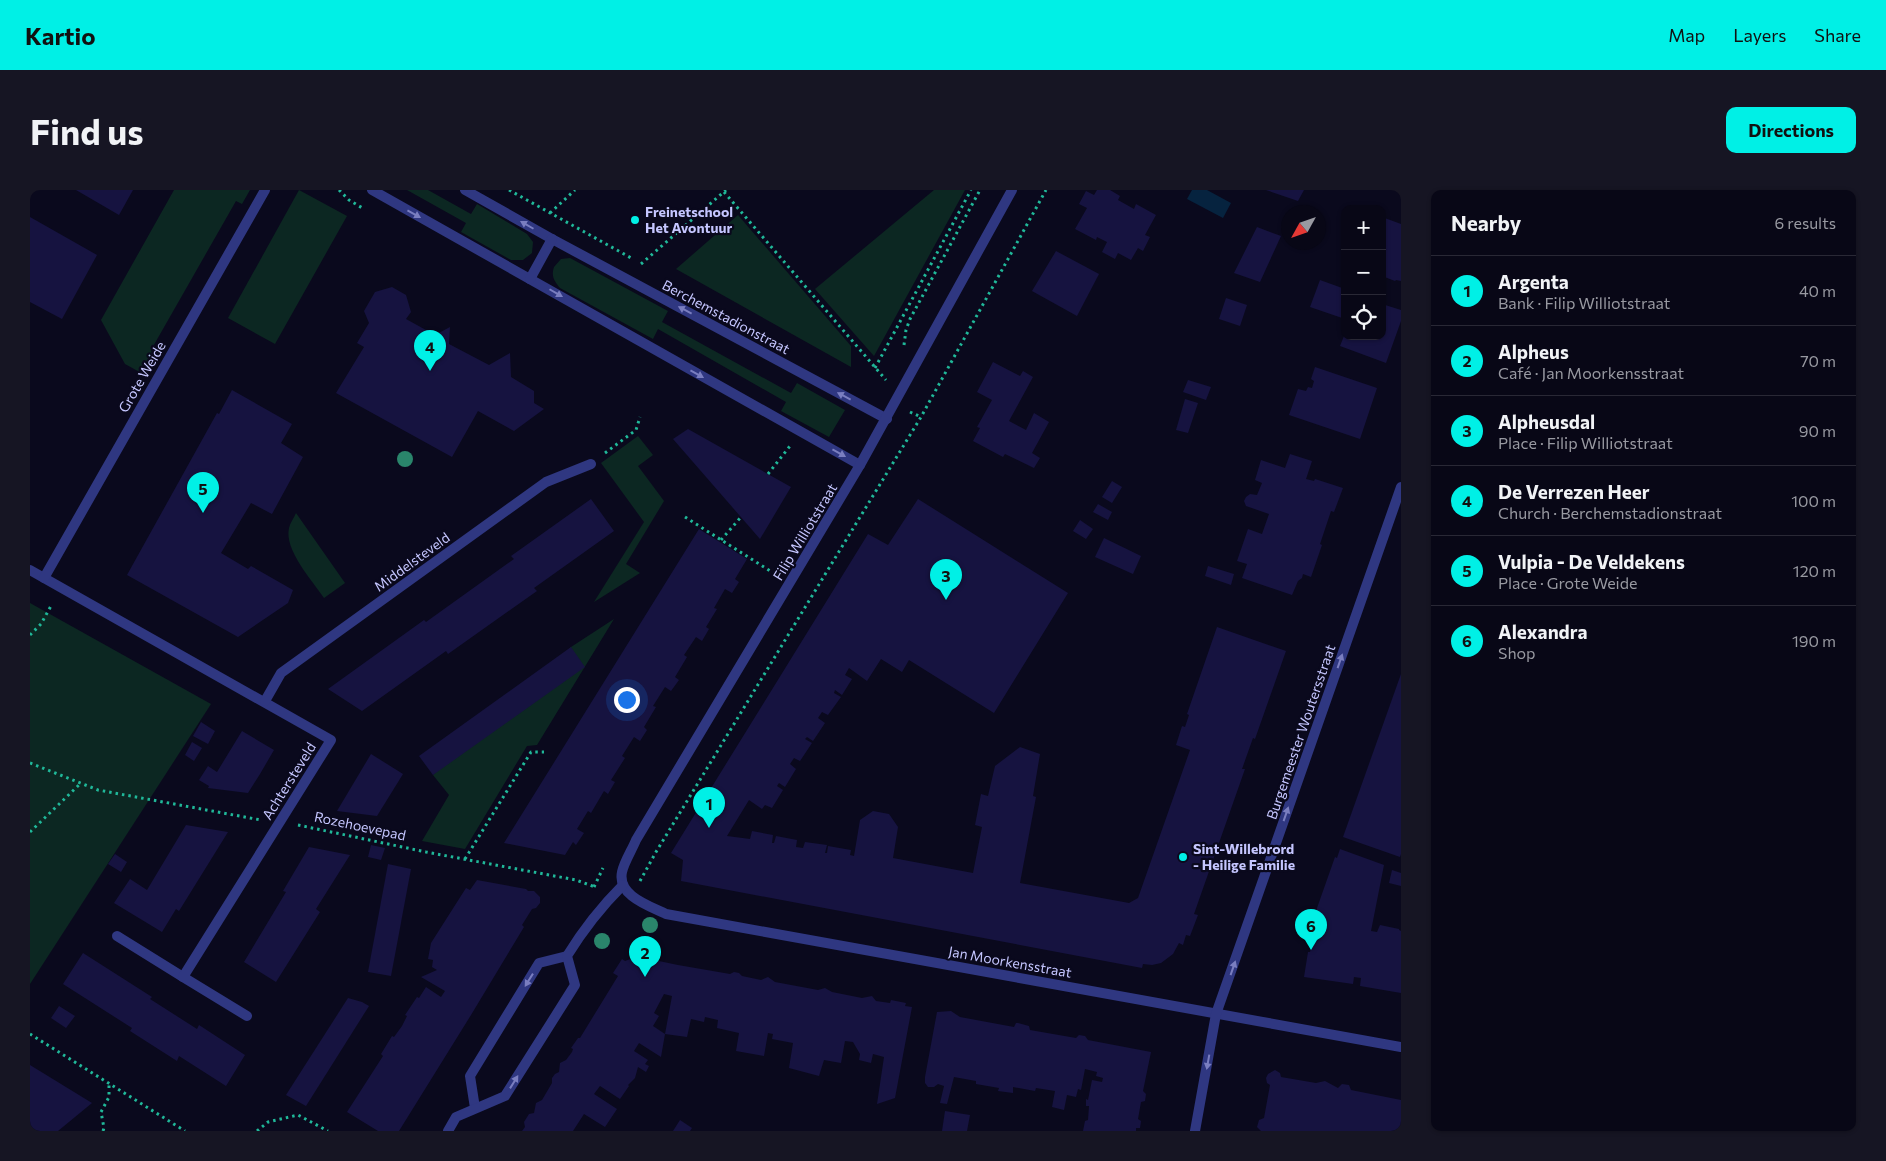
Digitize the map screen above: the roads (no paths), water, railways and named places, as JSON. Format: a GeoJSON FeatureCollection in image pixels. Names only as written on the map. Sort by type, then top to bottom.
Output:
{"type":"FeatureCollection","features":[{"type":"Feature","properties":{"kind":"street","name":"Grote Weide"},"geometry":{"type":"LineString","coordinates":[[44,578],[265,190]]}},
{"type":"Feature","properties":{"kind":"street"},"geometry":{"type":"LineString","coordinates":[[372,190],[860,465]]}},
{"type":"Feature","properties":{"kind":"street","name":"Berchemstadionstraat"},"geometry":{"type":"LineString","coordinates":[[466,190],[552,239],[887,419]]}},
{"type":"Feature","properties":{"kind":"street","name":"Filip Williotstraat"},"geometry":{"type":"LineString","coordinates":[[623,885],[622,872],[636,840],[887,419],[1012,190]]}},
{"type":"Feature","properties":{"kind":"street"},"geometry":{"type":"LineString","coordinates":[[530,278],[552,239]]}},
{"type":"Feature","properties":{"kind":"street","name":"Middelsteveld"},"geometry":{"type":"LineString","coordinates":[[265,701],[281,674],[296,663],[546,482],[590,464]]}},
{"type":"Feature","properties":{"kind":"street","name":"Burgemeester Woutersstraat"},"geometry":{"type":"LineString","coordinates":[[1195,1131],[1216,1014],[1401,487]]}},
{"type":"Feature","properties":{"kind":"street","name":"Achtersteveld"},"geometry":{"type":"LineString","coordinates":[[30,570],[265,701],[331,740],[183,977]]}},
{"type":"Feature","properties":{"kind":"street"},"geometry":{"type":"LineString","coordinates":[[448,1131],[456,1117],[505,1096],[575,985],[567,956],[576,940],[603,905],[623,885]]}},
{"type":"Feature","properties":{"kind":"street","name":"Jan Moorkensstraat"},"geometry":{"type":"LineString","coordinates":[[623,885],[632,897],[666,914],[1401,1047]]}},
{"type":"Feature","properties":{"kind":"street"},"geometry":{"type":"LineString","coordinates":[[117,936],[247,1016]]}},
{"type":"Feature","properties":{"kind":"street"},"geometry":{"type":"LineString","coordinates":[[475,1108],[470,1076],[539,963],[567,956]]}},
{"type":"Feature","properties":{"kind":"water"},"geometry":{"type":"Polygon","coordinates":[[[1192,190],[1207,190],[1231,203],[1223,218],[1187,199],[1192,190]]]}},
{"type":"Feature","properties":{"kind":"place","name":"Freinetschool Het Avontuur"},"geometry":{"type":"Point","coordinates":[635,220]}},
{"type":"Feature","properties":{"kind":"place","name":"De Verrezen Heer"},"geometry":{"type":"Point","coordinates":[430,371]}},
{"type":"Feature","properties":{"kind":"place","name":"Vulpia - De Veldekens"},"geometry":{"type":"Point","coordinates":[203,513]}},
{"type":"Feature","properties":{"kind":"place","name":"Alpheusdal"},"geometry":{"type":"Point","coordinates":[946,600]}},
{"type":"Feature","properties":{"kind":"place","name":"Argenta"},"geometry":{"type":"Point","coordinates":[709,828]}},
{"type":"Feature","properties":{"kind":"place","name":"Sint-Willebrord - Heilige Familie"},"geometry":{"type":"Point","coordinates":[1183,857]}},
{"type":"Feature","properties":{"kind":"place","name":"Alexandra"},"geometry":{"type":"Point","coordinates":[1311,950]}},
{"type":"Feature","properties":{"kind":"place","name":"Alpheus"},"geometry":{"type":"Point","coordinates":[645,977]}}]}
